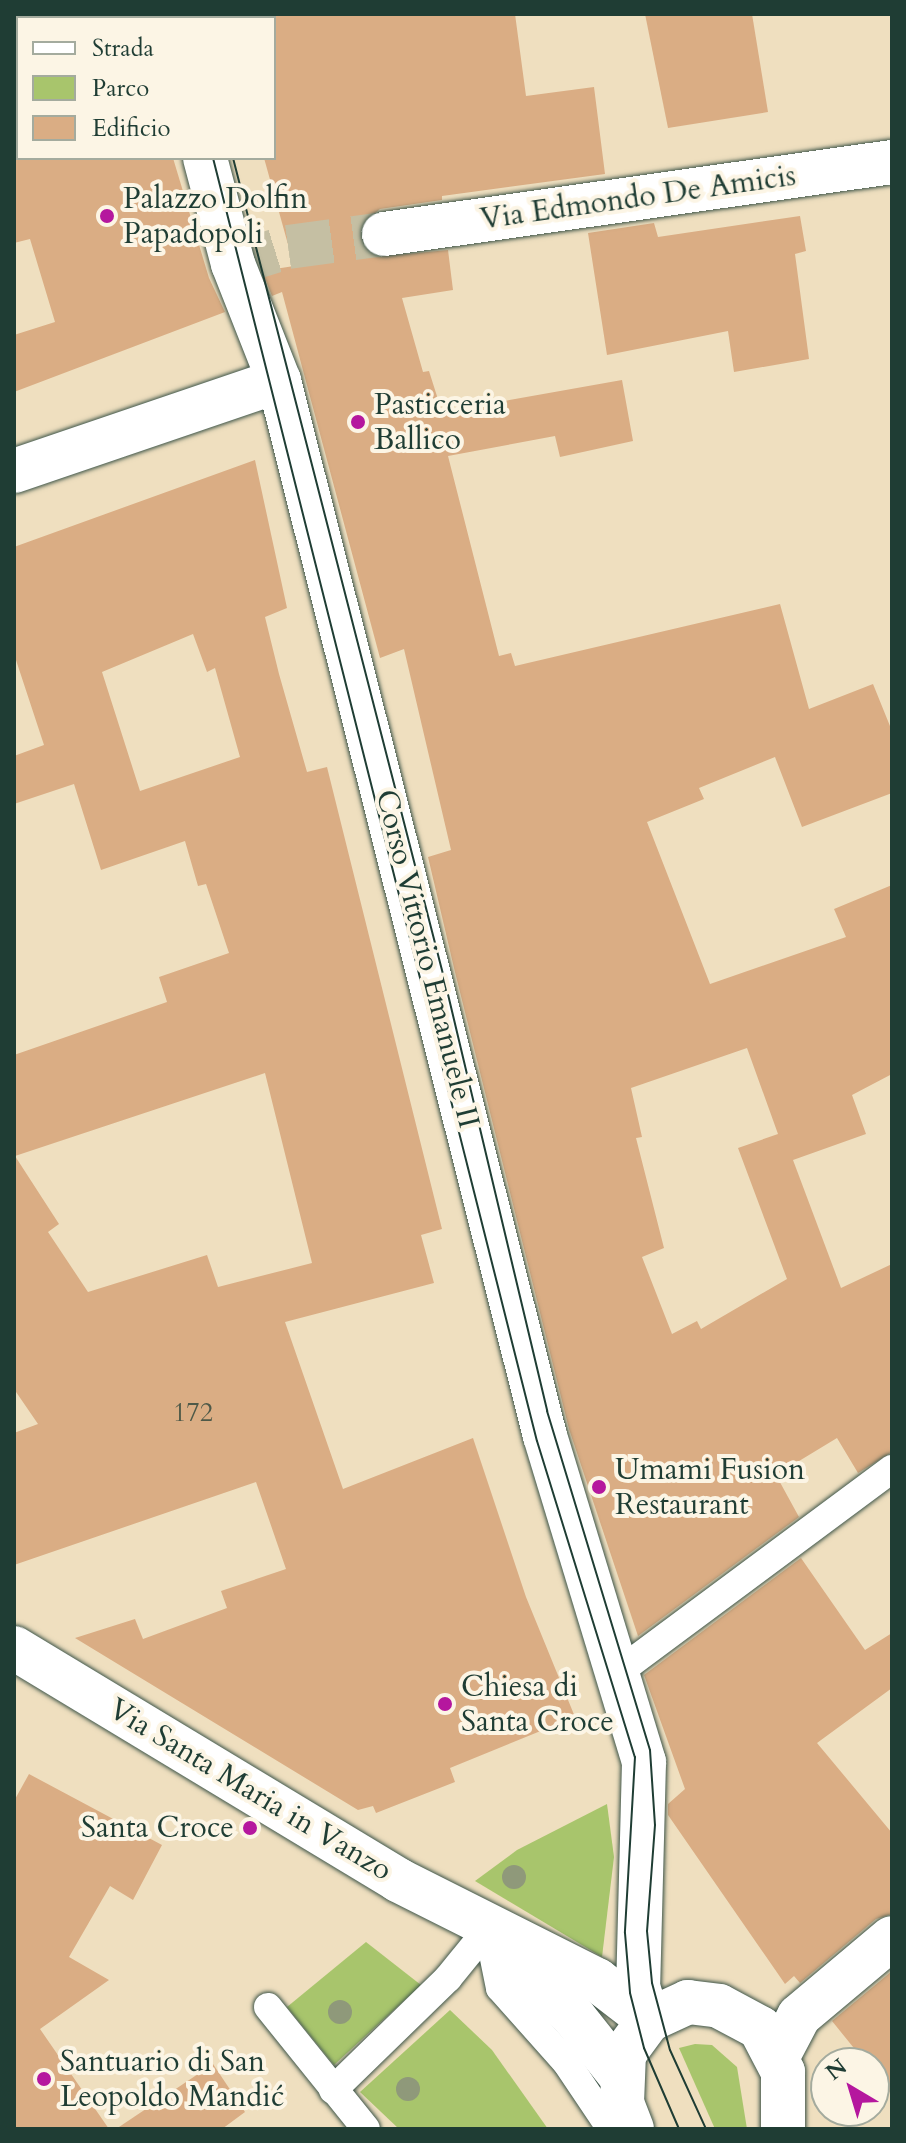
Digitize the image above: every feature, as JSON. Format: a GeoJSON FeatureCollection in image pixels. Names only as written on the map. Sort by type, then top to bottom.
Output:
{"type":"FeatureCollection","features":[{"type":"Feature","properties":{"kind":"street","name":"Corso Vittorio Emanuele II"},"geometry":{"type":"LineString","coordinates":[[206,160],[233,264],[279,381],[545,1436],[644,1762],[638,1972],[649,2020]]}},
{"type":"Feature","properties":{"kind":"street","name":"Via Edmondo De Amicis"},"geometry":{"type":"LineString","coordinates":[[384,234],[892,162]]}},
{"type":"Feature","properties":{"kind":"street"},"geometry":{"type":"LineString","coordinates":[[14,471],[279,381]]}},
{"type":"Feature","properties":{"kind":"street","name":"Via Santa Maria in Vanzo"},"geometry":{"type":"LineString","coordinates":[[14,1648],[398,1880],[488,1929],[551,1953],[623,1996],[649,2020]]}},
{"type":"Feature","properties":{"kind":"street","name":"Via Santa Maria in Vanzo"},"geometry":{"type":"LineString","coordinates":[[488,1929],[574,2017],[620,2075]]}},
{"type":"Feature","properties":{"kind":"street"},"geometry":{"type":"LineString","coordinates":[[778,2056],[799,2016],[892,1938]]}},
{"type":"Feature","properties":{"kind":"street"},"geometry":{"type":"LineString","coordinates":[[632,2129],[622,2103],[620,2075],[624,2054],[649,2020],[688,2002],[719,2006],[760,2028],[778,2056],[783,2129]]}},
{"type":"Feature","properties":{"kind":"lane"},"geometry":{"type":"LineString","coordinates":[[616,1666],[632,1662],[892,1469]]}},
{"type":"Feature","properties":{"kind":"lane"},"geometry":{"type":"LineString","coordinates":[[333,2090],[448,1978],[488,1929]]}},
{"type":"Feature","properties":{"kind":"lane"},"geometry":{"type":"LineString","coordinates":[[488,1929],[500,1988],[566,2062],[611,2129]]}},
{"type":"Feature","properties":{"kind":"lane"},"geometry":{"type":"LineString","coordinates":[[268,2007],[366,2129]]}},
{"type":"Feature","properties":{"kind":"green space"},"geometry":{"type":"Polygon","coordinates":[[[607,1804],[614,1857],[602,1957],[475,1881],[517,1850],[607,1804]]]}},
{"type":"Feature","properties":{"kind":"green space"},"geometry":{"type":"Polygon","coordinates":[[[366,1942],[421,1985],[334,2065],[287,2007],[366,1942]]]}},
{"type":"Feature","properties":{"kind":"green space"},"geometry":{"type":"Polygon","coordinates":[[[450,2010],[492,2050],[548,2129],[399,2129],[360,2092],[450,2010]]]}},
{"type":"Feature","properties":{"kind":"green space"},"geometry":{"type":"Polygon","coordinates":[[[695,2044],[712,2045],[737,2067],[747,2129],[715,2129],[679,2048],[695,2044]]]}},
{"type":"Feature","properties":{"kind":"building"},"geometry":{"type":"Polygon","coordinates":[[[274,14],[515,14],[526,96],[594,87],[605,174],[442,196],[442,200],[380,209],[361,225],[364,249],[375,257],[448,250],[453,290],[402,298],[423,372],[429,371],[442,412],[622,380],[633,441],[560,457],[555,436],[448,456],[499,656],[511,653],[515,666],[780,604],[809,709],[873,684],[892,731],[892,793],[802,827],[775,757],[699,788],[704,799],[647,822],[710,984],[846,937],[834,909],[892,885],[892,1074],[852,1095],[866,1134],[793,1160],[841,1288],[892,1264],[892,1452],[858,1473],[837,1438],[776,1475],[799,1517],[638,1636],[569,1429],[454,968],[428,857],[451,850],[404,649],[380,658],[282,292],[272,296],[262,271],[294,266],[265,160],[276,160],[274,14]],[[747,1048],[631,1088],[642,1137],[636,1138],[664,1248],[642,1257],[672,1334],[697,1321],[701,1329],[787,1279],[738,1148],[778,1134],[747,1048]]]}},
{"type":"Feature","properties":{"kind":"building"},"geometry":{"type":"Polygon","coordinates":[[[645,14],[752,14],[768,112],[668,128],[645,14]]]}},
{"type":"Feature","properties":{"kind":"building"},"geometry":{"type":"Polygon","coordinates":[[[14,158],[174,160],[209,278],[225,312],[14,392],[14,335],[55,322],[30,239],[14,243],[14,158]]]}},
{"type":"Feature","properties":{"kind":"building"},"geometry":{"type":"Polygon","coordinates":[[[800,216],[806,251],[795,254],[809,359],[734,372],[728,331],[607,355],[588,233],[654,223],[658,237],[800,216]]]}},
{"type":"Feature","properties":{"kind":"building"},"geometry":{"type":"Polygon","coordinates":[[[255,460],[287,608],[265,617],[307,772],[327,767],[442,1229],[421,1235],[434,1283],[285,1322],[343,1489],[473,1438],[526,1597],[575,1717],[450,1768],[455,1782],[376,1813],[373,1806],[358,1810],[75,1638],[135,1619],[143,1639],[227,1608],[221,1591],[286,1569],[256,1482],[14,1565],[14,1433],[38,1424],[14,1389],[14,1055],[167,1002],[159,977],[229,953],[206,884],[198,886],[185,841],[101,870],[74,784],[14,804],[14,756],[44,745],[14,654],[14,547],[255,460]],[[193,634],[102,672],[140,791],[240,757],[215,668],[207,672],[193,634]],[[265,1073],[15,1156],[59,1224],[48,1232],[88,1292],[207,1255],[218,1287],[312,1263],[265,1073]]]}},
{"type":"Feature","properties":{"kind":"building"},"geometry":{"type":"Polygon","coordinates":[[[801,1558],[865,1650],[892,1633],[892,1688],[817,1743],[892,1833],[892,1914],[876,1919],[800,1983],[794,1976],[785,1984],[668,1815],[668,1804],[685,1789],[644,1675],[801,1558]]]}},
{"type":"Feature","properties":{"kind":"building"},"geometry":{"type":"Polygon","coordinates":[[[29,1774],[162,1845],[133,1900],[110,1886],[69,1957],[109,1980],[40,2029],[109,2129],[14,2129],[14,1801],[29,1774]]]}},
{"type":"Feature","properties":{"kind":"building"},"geometry":{"type":"Polygon","coordinates":[[[892,1971],[892,2095],[890,2047],[853,2047],[832,2021],[892,1971]]]}},
{"type":"Feature","properties":{"kind":"building","name":"Santuario di San Leopoldo Mandić"},"geometry":{"type":"Polygon","coordinates":[[[213,2064],[245,2112],[222,2129],[116,2129],[213,2064]]]}},
{"type":"Feature","properties":{"kind":"tunnel"},"geometry":{"type":"LineString","coordinates":[[233,264],[288,247],[384,234]]}},
{"type":"Feature","properties":{"kind":"tram line"},"geometry":{"type":"LineString","coordinates":[[214,160],[537,1441],[635,1757],[625,1933],[630,1993],[644,2048],[679,2129]]}},
{"type":"Feature","properties":{"kind":"tram line"},"geometry":{"type":"LineString","coordinates":[[234,160],[446,986],[547,1411],[650,1750],[655,1825],[647,1931],[652,1983],[670,2050],[706,2129]]}},
{"type":"Feature","properties":{"kind":"place","name":"Palazzo Dolfin Papadopoli"},"geometry":{"type":"Point","coordinates":[107,216]}},
{"type":"Feature","properties":{"kind":"place","name":"Pasticceria Ballico"},"geometry":{"type":"Point","coordinates":[358,422]}},
{"type":"Feature","properties":{"kind":"place","name":"Umami Fusion Restaurant"},"geometry":{"type":"Point","coordinates":[599,1487]}},
{"type":"Feature","properties":{"kind":"place","name":"Chiesa di Santa Croce"},"geometry":{"type":"Point","coordinates":[445,1704]}},
{"type":"Feature","properties":{"kind":"place","name":"Santa Croce"},"geometry":{"type":"Point","coordinates":[250,1828]}},
{"type":"Feature","properties":{"kind":"place","name":"Santuario di San Leopoldo Mandić"},"geometry":{"type":"Point","coordinates":[44,2079]}}]}
